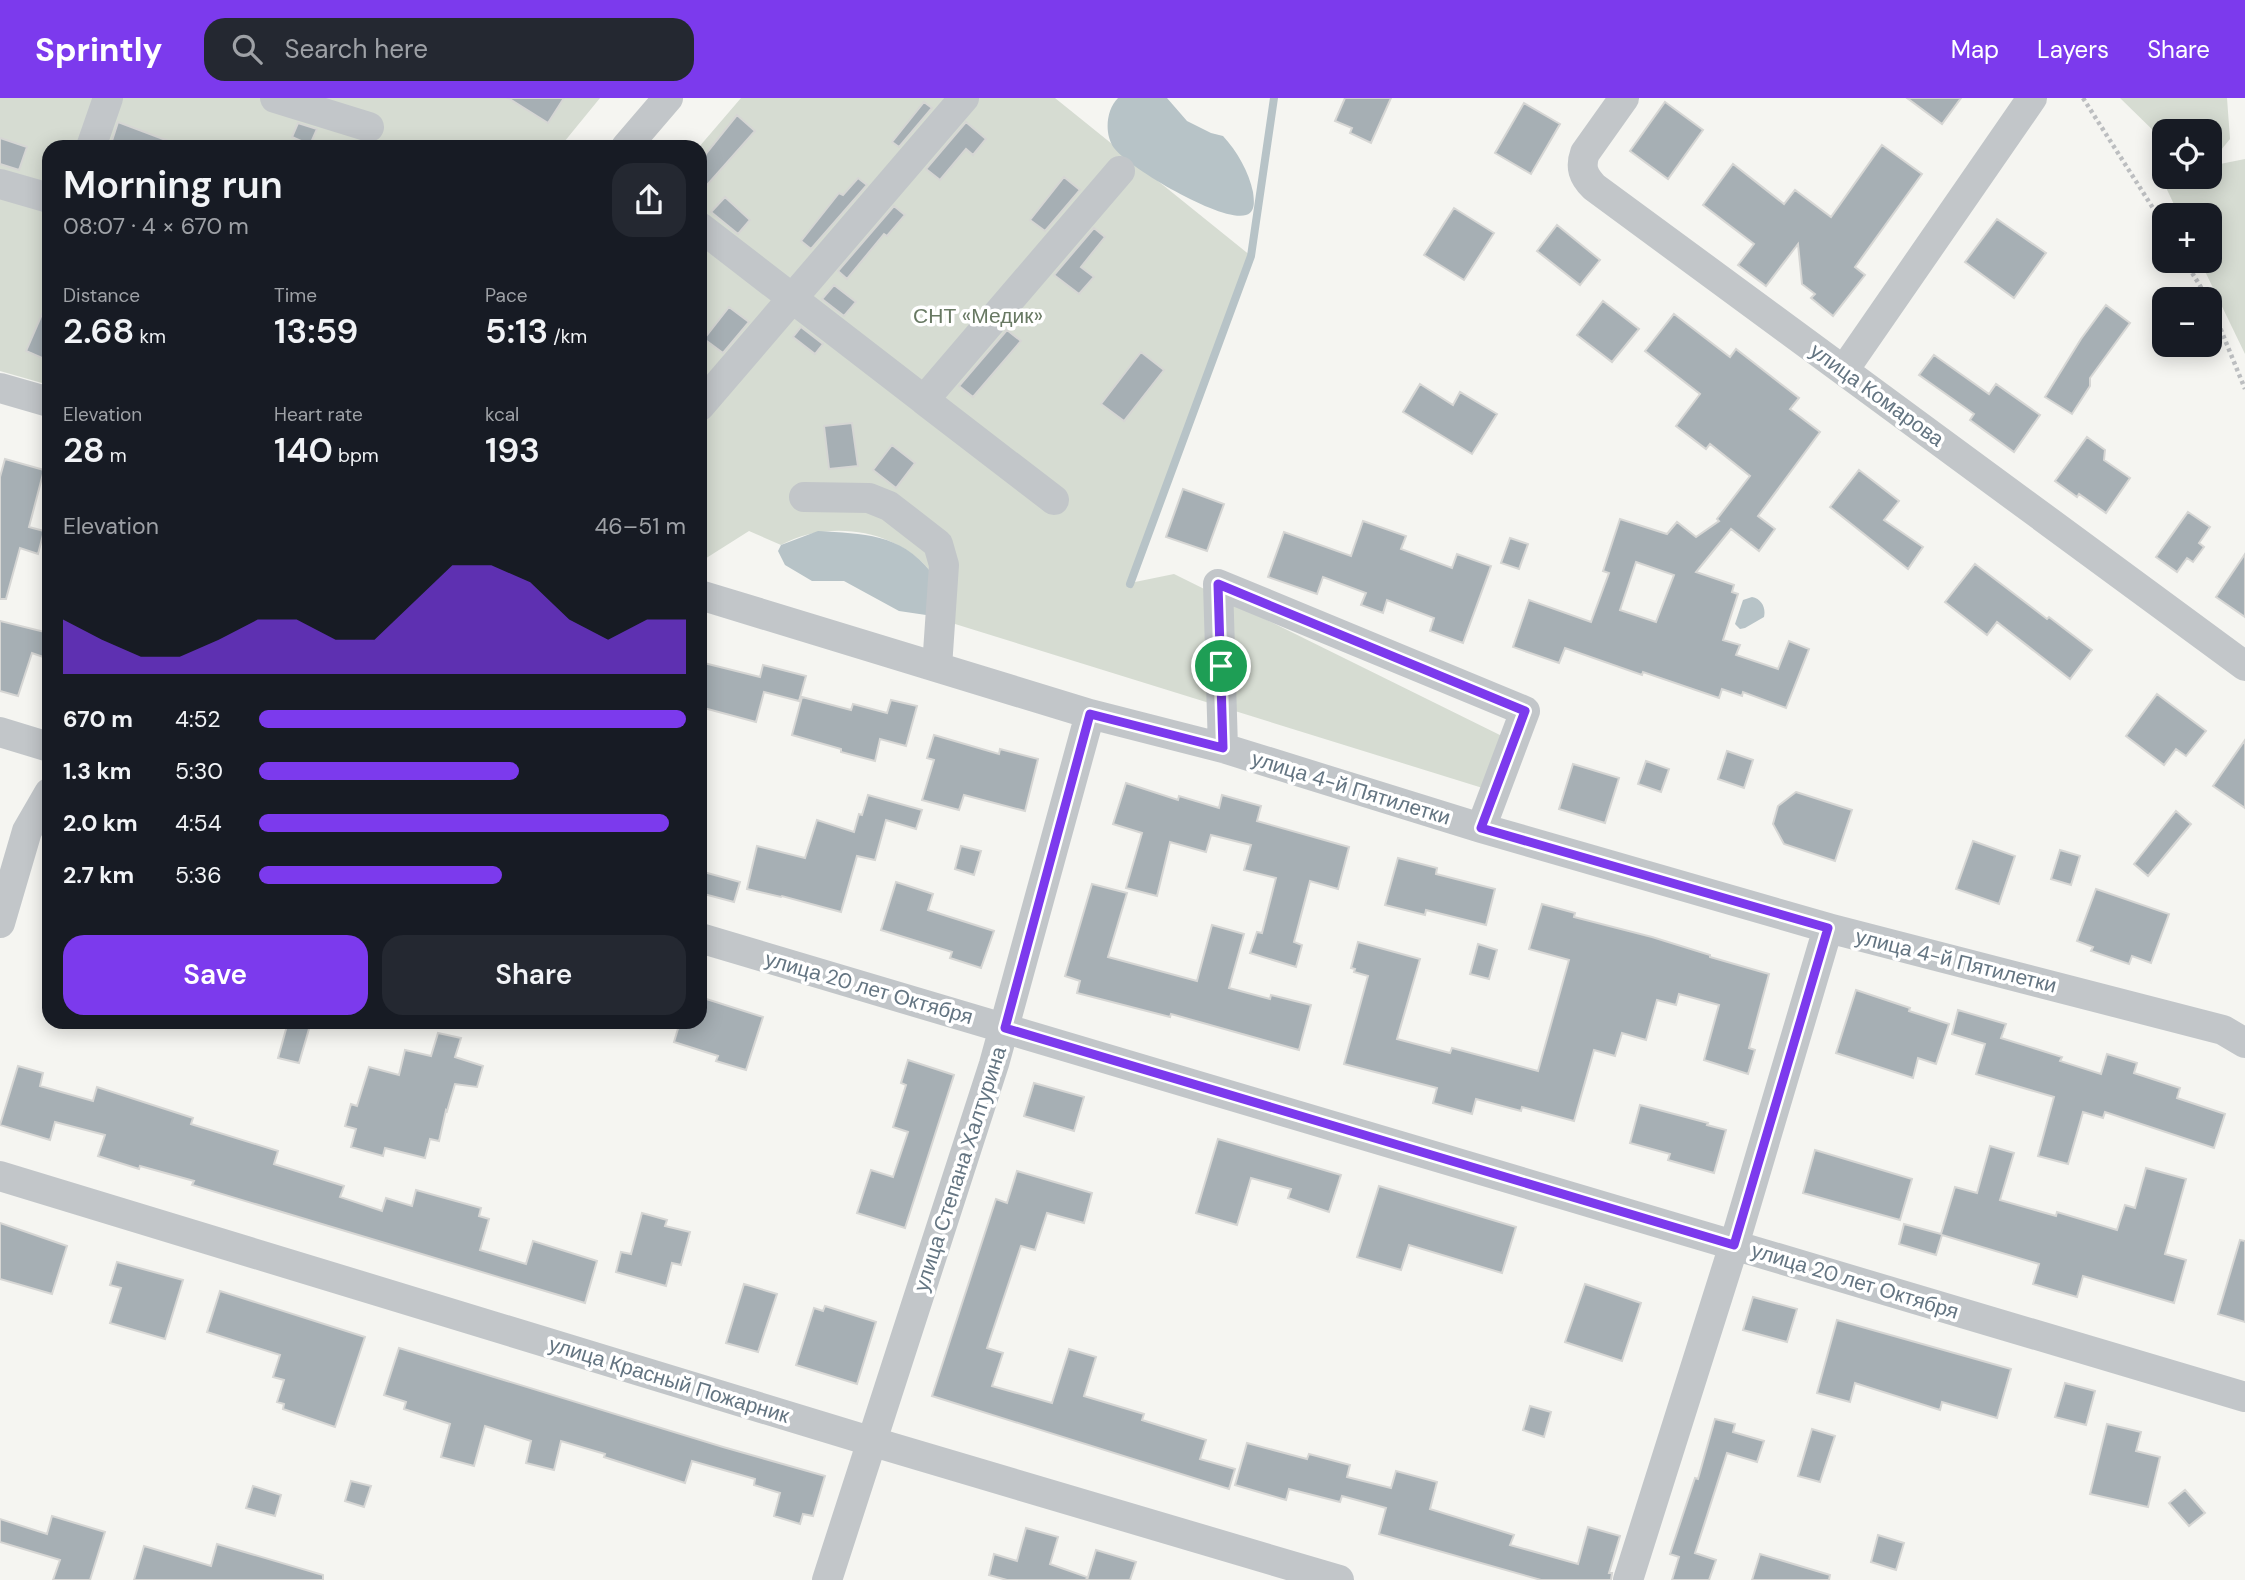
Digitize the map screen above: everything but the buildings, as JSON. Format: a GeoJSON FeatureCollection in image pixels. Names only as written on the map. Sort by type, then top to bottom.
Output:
{"type":"FeatureCollection","features":[{"type":"Feature","properties":{"kind":"street"},"geometry":{"type":"LineString","coordinates":[[93,140],[108,98]]}},
{"type":"Feature","properties":{"kind":"street"},"geometry":{"type":"LineString","coordinates":[[275,98],[369,127]]}},
{"type":"Feature","properties":{"kind":"street"},"geometry":{"type":"LineString","coordinates":[[632,140],[668,98]]}},
{"type":"Feature","properties":{"kind":"street"},"geometry":{"type":"LineString","coordinates":[[707,398],[964,98]]}},
{"type":"Feature","properties":{"kind":"street","name":"улица Комарова"},"geometry":{"type":"LineString","coordinates":[[1624,98],[1585,153],[1582,162],[1587,179],[1594,187],[2245,666]]}},
{"type":"Feature","properties":{"kind":"street"},"geometry":{"type":"LineString","coordinates":[[1844,370],[2032,98]]}},
{"type":"Feature","properties":{"kind":"street"},"geometry":{"type":"LineString","coordinates":[[924,400],[1120,170]]}},
{"type":"Feature","properties":{"kind":"street"},"geometry":{"type":"LineString","coordinates":[[0,184],[42,196]]}},
{"type":"Feature","properties":{"kind":"street"},"geometry":{"type":"LineString","coordinates":[[707,232],[1054,500]]}},
{"type":"Feature","properties":{"kind":"street"},"geometry":{"type":"LineString","coordinates":[[0,388],[42,400]]}},
{"type":"Feature","properties":{"kind":"street"},"geometry":{"type":"LineString","coordinates":[[804,497],[869,498],[889,506],[938,544],[944,565],[937,667]]}},
{"type":"Feature","properties":{"kind":"street"},"geometry":{"type":"LineString","coordinates":[[1223,748],[1218,584],[1525,711],[1481,828]]}},
{"type":"Feature","properties":{"kind":"street","name":"улица 4-й Пятилетки"},"geometry":{"type":"LineString","coordinates":[[707,597],[1090,714],[1223,748],[1481,828],[1828,928],[2224,1030],[2245,1043]]}},
{"type":"Feature","properties":{"kind":"street","name":"улица Степана Халтурина"},"geometry":{"type":"LineString","coordinates":[[827,1580],[1005,1028],[1090,714]]}},
{"type":"Feature","properties":{"kind":"street"},"geometry":{"type":"LineString","coordinates":[[0,732],[42,745]]}},
{"type":"Feature","properties":{"kind":"street"},"geometry":{"type":"LineString","coordinates":[[0,923],[27,831],[42,805]]}},
{"type":"Feature","properties":{"kind":"street"},"geometry":{"type":"LineString","coordinates":[[1628,1580],[1734,1245],[1828,928]]}},
{"type":"Feature","properties":{"kind":"street","name":"улица 20 лет Октября"},"geometry":{"type":"LineString","coordinates":[[707,940],[2245,1397]]}},
{"type":"Feature","properties":{"kind":"street","name":"улица Красный Пожарник"},"geometry":{"type":"LineString","coordinates":[[0,1176],[870,1441],[1339,1580]]}},
{"type":"Feature","properties":{"kind":"path"},"geometry":{"type":"LineString","coordinates":[[2083,98],[2152,207]]}},
{"type":"Feature","properties":{"kind":"path"},"geometry":{"type":"LineString","coordinates":[[2222,333],[2245,389]]}},
{"type":"Feature","properties":{"kind":"green space"},"geometry":{"type":"Polygon","coordinates":[[[0,98],[600,98],[566,140],[42,140],[42,383],[0,371],[0,98]]]}},
{"type":"Feature","properties":{"kind":"green space","name":"СНТ «Медик»"},"geometry":{"type":"Polygon","coordinates":[[[741,98],[1055,98],[1251,256],[1130,583],[1174,574],[1508,739],[1489,790],[926,615],[931,572],[917,557],[881,538],[861,533],[819,532],[781,545],[749,531],[707,558],[705,140],[741,98]]]}},
{"type":"Feature","properties":{"kind":"green space"},"geometry":{"type":"Polygon","coordinates":[[[2120,98],[2227,98],[2230,139],[2222,149],[2222,119],[2152,119],[2152,129],[2120,98]]]}},
{"type":"Feature","properties":{"kind":"green space"},"geometry":{"type":"Polygon","coordinates":[[[2245,159],[2245,354],[2222,306],[2222,287],[2213,287],[2206,273],[2222,273],[2222,203],[2173,203],[2167,189],[2222,189],[2222,164],[2245,159]]]}},
{"type":"Feature","properties":{"kind":"shaded area"},"geometry":{"type":"Polygon","coordinates":[[[1118,98],[1167,98],[1187,121],[1223,136],[1238,155],[1249,177],[1254,199],[1251,211],[1246,215],[1234,215],[1198,203],[1156,180],[1123,157],[1114,148],[1108,129],[1109,115],[1118,98]]]}},
{"type":"Feature","properties":{"kind":"shaded area"},"geometry":{"type":"Polygon","coordinates":[[[818,531],[880,538],[907,550],[919,559],[931,572],[926,615],[899,611],[844,581],[812,581],[785,565],[778,551],[781,545],[818,531]]]}},
{"type":"Feature","properties":{"kind":"shaded area"},"geometry":{"type":"Polygon","coordinates":[[[1752,597],[1762,604],[1764,617],[1740,629],[1735,624],[1743,600],[1752,597]]]}},
{"type":"Feature","properties":{"kind":"waterway"},"geometry":{"type":"LineString","coordinates":[[1130,584],[1251,256],[1274,98]]}},
{"type":"Feature","properties":{"kind":"route"},"geometry":{"type":"LineString","coordinates":[[1218,584],[1525,711],[1481,828],[1828,928],[1734,1245],[1005,1028],[1090,714],[1223,748],[1221,666],[1218,584]]}}]}
